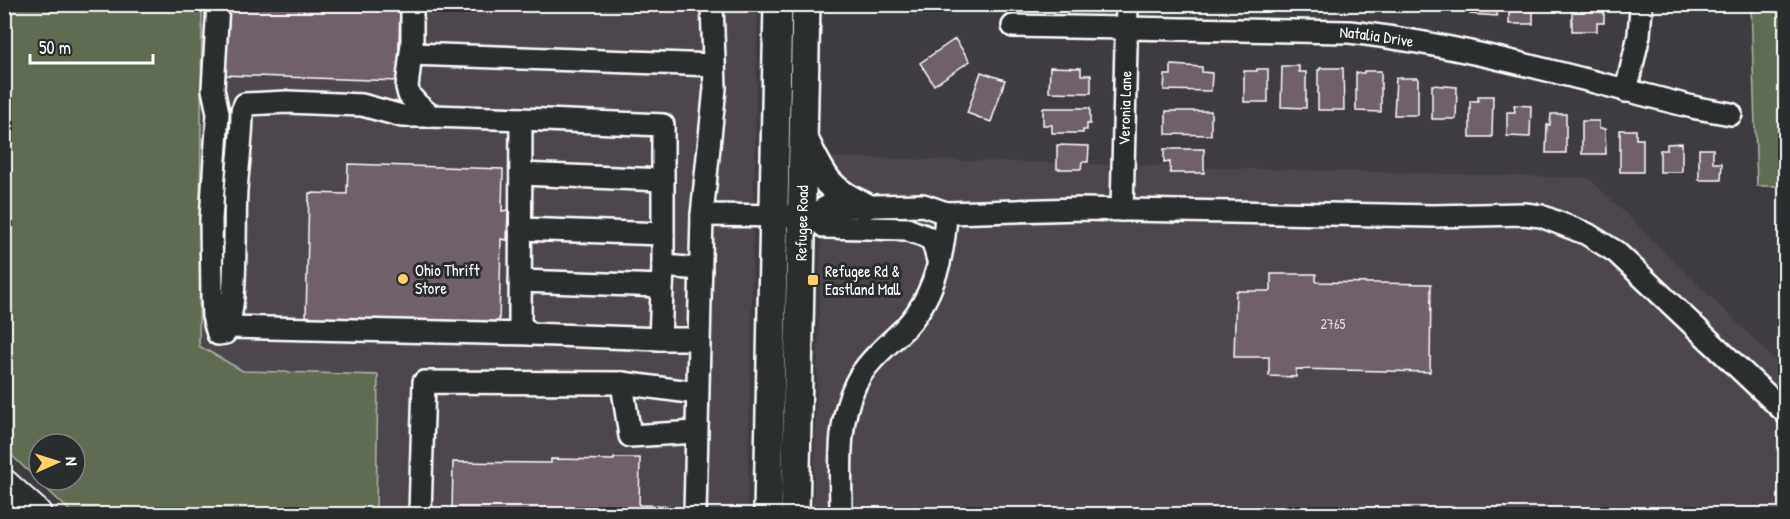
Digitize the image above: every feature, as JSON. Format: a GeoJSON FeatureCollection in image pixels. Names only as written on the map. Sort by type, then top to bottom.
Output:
{"type":"FeatureCollection","features":[{"type":"Feature","properties":{"kind":"highway"},"geometry":{"type":"LineString","coordinates":[[4,486],[35,514]]}},
{"type":"Feature","properties":{"kind":"main road","name":"Refugee Road"},"geometry":{"type":"LineString","coordinates":[[768,514],[778,4]]}},
{"type":"Feature","properties":{"kind":"main road","name":"Refugee Road"},"geometry":{"type":"LineString","coordinates":[[795,514],[807,216],[804,138],[806,4]]}},
{"type":"Feature","properties":{"kind":"main road"},"geometry":{"type":"LineString","coordinates":[[804,138],[819,171],[836,192],[864,206]]}},
{"type":"Feature","properties":{"kind":"street"},"geometry":{"type":"LineString","coordinates":[[218,4],[213,89],[218,113],[211,220],[213,316],[218,334],[225,333],[232,307],[236,190],[242,111],[245,104],[287,102],[362,105],[402,116],[663,125],[663,276],[660,339]]}},
{"type":"Feature","properties":{"kind":"street"},"geometry":{"type":"LineString","coordinates":[[412,4],[411,54],[407,87],[409,95],[431,116]]}},
{"type":"Feature","properties":{"kind":"street"},"geometry":{"type":"LineString","coordinates":[[695,514],[702,215],[715,88],[712,4]]}},
{"type":"Feature","properties":{"kind":"street","name":"Veronia Lane"},"geometry":{"type":"LineString","coordinates":[[1122,210],[1127,4]]}},
{"type":"Feature","properties":{"kind":"street"},"geometry":{"type":"LineString","coordinates":[[1626,91],[1639,35],[1641,8]]}},
{"type":"Feature","properties":{"kind":"street","name":"Natalia Drive"},"geometry":{"type":"LineString","coordinates":[[1013,26],[1349,32],[1388,36],[1436,44],[1696,108],[1731,114]]}},
{"type":"Feature","properties":{"kind":"street"},"geometry":{"type":"LineString","coordinates":[[411,54],[714,64]]}},
{"type":"Feature","properties":{"kind":"street"},"geometry":{"type":"LineString","coordinates":[[521,119],[520,324],[530,334]]}},
{"type":"Feature","properties":{"kind":"street"},"geometry":{"type":"LineString","coordinates":[[521,174],[663,180]]}},
{"type":"Feature","properties":{"kind":"street"},"geometry":{"type":"LineString","coordinates":[[702,215],[807,216],[826,207],[923,206],[946,213],[1066,209],[1433,216],[1524,214],[1549,218],[1587,234],[1616,252],[1785,414]]}},
{"type":"Feature","properties":{"kind":"street"},"geometry":{"type":"LineString","coordinates":[[907,229],[915,224],[924,224],[946,213]]}},
{"type":"Feature","properties":{"kind":"street"},"geometry":{"type":"LineString","coordinates":[[841,514],[843,416],[859,377],[868,364],[918,311],[939,265],[944,246],[946,213]]}},
{"type":"Feature","properties":{"kind":"street"},"geometry":{"type":"LineString","coordinates":[[807,216],[825,227],[907,229],[930,238],[936,247],[939,265]]}},
{"type":"Feature","properties":{"kind":"street"},"geometry":{"type":"LineString","coordinates":[[520,229],[663,234]]}},
{"type":"Feature","properties":{"kind":"street"},"geometry":{"type":"LineString","coordinates":[[520,281],[663,276],[700,269]]}},
{"type":"Feature","properties":{"kind":"street"},"geometry":{"type":"LineString","coordinates":[[228,327],[698,339]]}},
{"type":"Feature","properties":{"kind":"street"},"geometry":{"type":"LineString","coordinates":[[420,514],[424,382],[622,383],[697,393]]}},
{"type":"Feature","properties":{"kind":"street"},"geometry":{"type":"LineString","coordinates":[[622,383],[630,435],[696,432]]}},
{"type":"Feature","properties":{"kind":"shaded area"},"geometry":{"type":"Polygon","coordinates":[[[202,5],[758,5],[747,514],[376,514],[377,375],[243,371],[199,346],[202,5]]]}},
{"type":"Feature","properties":{"kind":"shaded area"},"geometry":{"type":"Polygon","coordinates":[[[824,157],[1589,178],[1785,370],[1785,514],[813,514],[824,157]]]}},
{"type":"Feature","properties":{"kind":"green space"},"geometry":{"type":"Polygon","coordinates":[[[4,5],[202,5],[199,346],[243,371],[378,375],[376,514],[73,514],[50,492],[87,492],[87,432],[27,432],[27,470],[5,449],[4,5]]]}},
{"type":"Feature","properties":{"kind":"green space"},"geometry":{"type":"Polygon","coordinates":[[[1751,5],[1785,5],[1785,186],[1757,186],[1751,5]]]}},
{"type":"Feature","properties":{"kind":"building"},"geometry":{"type":"Polygon","coordinates":[[[225,4],[398,4],[400,6],[398,81],[222,75],[225,4]]]}},
{"type":"Feature","properties":{"kind":"building"},"geometry":{"type":"Polygon","coordinates":[[[1470,4],[1497,4],[1497,16],[1470,14],[1470,4]]]}},
{"type":"Feature","properties":{"kind":"building"},"geometry":{"type":"Polygon","coordinates":[[[1509,4],[1533,4],[1533,24],[1509,24],[1509,4]]]}},
{"type":"Feature","properties":{"kind":"building"},"geometry":{"type":"Polygon","coordinates":[[[1604,6],[1604,23],[1597,23],[1597,31],[1572,31],[1572,7],[1604,6]]]}},
{"type":"Feature","properties":{"kind":"building"},"geometry":{"type":"Polygon","coordinates":[[[955,39],[970,61],[934,85],[920,63],[955,39]]]}},
{"type":"Feature","properties":{"kind":"building"},"geometry":{"type":"Polygon","coordinates":[[[1171,65],[1202,67],[1202,72],[1212,73],[1211,91],[1164,90],[1165,75],[1171,75],[1171,65]]]}},
{"type":"Feature","properties":{"kind":"building"},"geometry":{"type":"Polygon","coordinates":[[[1282,66],[1299,66],[1299,72],[1306,72],[1306,108],[1281,107],[1282,66]]]}},
{"type":"Feature","properties":{"kind":"building"},"geometry":{"type":"Polygon","coordinates":[[[1050,67],[1081,68],[1081,75],[1091,75],[1091,93],[1049,92],[1050,67]]]}},
{"type":"Feature","properties":{"kind":"building"},"geometry":{"type":"Polygon","coordinates":[[[1320,68],[1343,68],[1344,110],[1318,110],[1318,70],[1320,68]]]}},
{"type":"Feature","properties":{"kind":"building"},"geometry":{"type":"Polygon","coordinates":[[[1257,69],[1268,69],[1268,102],[1244,102],[1244,71],[1257,71],[1257,69]]]}},
{"type":"Feature","properties":{"kind":"building"},"geometry":{"type":"Polygon","coordinates":[[[1364,71],[1381,71],[1381,112],[1356,111],[1356,73],[1364,73],[1364,71]]]}},
{"type":"Feature","properties":{"kind":"building"},"geometry":{"type":"Polygon","coordinates":[[[981,72],[1005,80],[991,122],[967,113],[981,72]]]}},
{"type":"Feature","properties":{"kind":"building"},"geometry":{"type":"Polygon","coordinates":[[[1396,78],[1418,78],[1418,115],[1394,115],[1396,78]]]}},
{"type":"Feature","properties":{"kind":"building"},"geometry":{"type":"Polygon","coordinates":[[[1432,85],[1457,87],[1456,119],[1432,119],[1432,85]]]}},
{"type":"Feature","properties":{"kind":"building"},"geometry":{"type":"Polygon","coordinates":[[[1478,96],[1493,96],[1492,137],[1470,137],[1470,101],[1478,101],[1478,96]]]}},
{"type":"Feature","properties":{"kind":"building"},"geometry":{"type":"Polygon","coordinates":[[[1514,105],[1531,106],[1530,137],[1507,136],[1507,112],[1515,112],[1514,105]]]}},
{"type":"Feature","properties":{"kind":"building"},"geometry":{"type":"Polygon","coordinates":[[[1043,108],[1090,108],[1090,124],[1087,124],[1087,130],[1083,130],[1083,133],[1052,133],[1052,125],[1043,125],[1043,108]]]}},
{"type":"Feature","properties":{"kind":"building"},"geometry":{"type":"Polygon","coordinates":[[[1166,111],[1211,111],[1211,135],[1166,134],[1166,111]]]}},
{"type":"Feature","properties":{"kind":"building"},"geometry":{"type":"Polygon","coordinates":[[[1551,114],[1566,114],[1566,153],[1546,153],[1547,125],[1550,125],[1551,114]]]}},
{"type":"Feature","properties":{"kind":"building"},"geometry":{"type":"Polygon","coordinates":[[[1582,121],[1599,121],[1599,129],[1605,129],[1606,154],[1582,154],[1582,121]]]}},
{"type":"Feature","properties":{"kind":"building"},"geometry":{"type":"Polygon","coordinates":[[[1620,130],[1636,130],[1636,139],[1643,139],[1643,172],[1620,172],[1620,130]]]}},
{"type":"Feature","properties":{"kind":"building"},"geometry":{"type":"Polygon","coordinates":[[[1682,143],[1682,172],[1660,172],[1660,150],[1667,150],[1667,144],[1682,143]]]}},
{"type":"Feature","properties":{"kind":"building"},"geometry":{"type":"Polygon","coordinates":[[[1057,145],[1089,146],[1088,162],[1082,162],[1081,169],[1057,169],[1057,145]]]}},
{"type":"Feature","properties":{"kind":"building"},"geometry":{"type":"Polygon","coordinates":[[[1164,149],[1204,149],[1204,173],[1170,173],[1170,162],[1164,163],[1164,149]]]}},
{"type":"Feature","properties":{"kind":"building"},"geometry":{"type":"Polygon","coordinates":[[[1699,149],[1713,149],[1713,163],[1722,163],[1721,180],[1699,180],[1699,149]]]}},
{"type":"Feature","properties":{"kind":"building","name":"Ohio Thrift Store"},"geometry":{"type":"Polygon","coordinates":[[[348,164],[503,169],[502,211],[508,210],[507,240],[501,239],[499,325],[306,318],[309,193],[347,194],[348,164]]]}},
{"type":"Feature","properties":{"kind":"building"},"geometry":{"type":"Polygon","coordinates":[[[1271,274],[1316,274],[1316,282],[1431,284],[1430,372],[1296,369],[1296,377],[1269,376],[1269,357],[1234,357],[1236,291],[1271,291],[1271,274]]]}},
{"type":"Feature","properties":{"kind":"building"},"geometry":{"type":"Polygon","coordinates":[[[614,458],[640,458],[639,505],[669,506],[669,514],[452,514],[453,462],[551,463],[551,459],[614,460],[614,458]]]}},
{"type":"Feature","properties":{"kind":"place","name":"Ohio Thrift Store"},"geometry":{"type":"Point","coordinates":[403,279]}},
{"type":"Feature","properties":{"kind":"place","name":"Refugee Rd & Eastland Mall"},"geometry":{"type":"Point","coordinates":[813,280]}}]}
